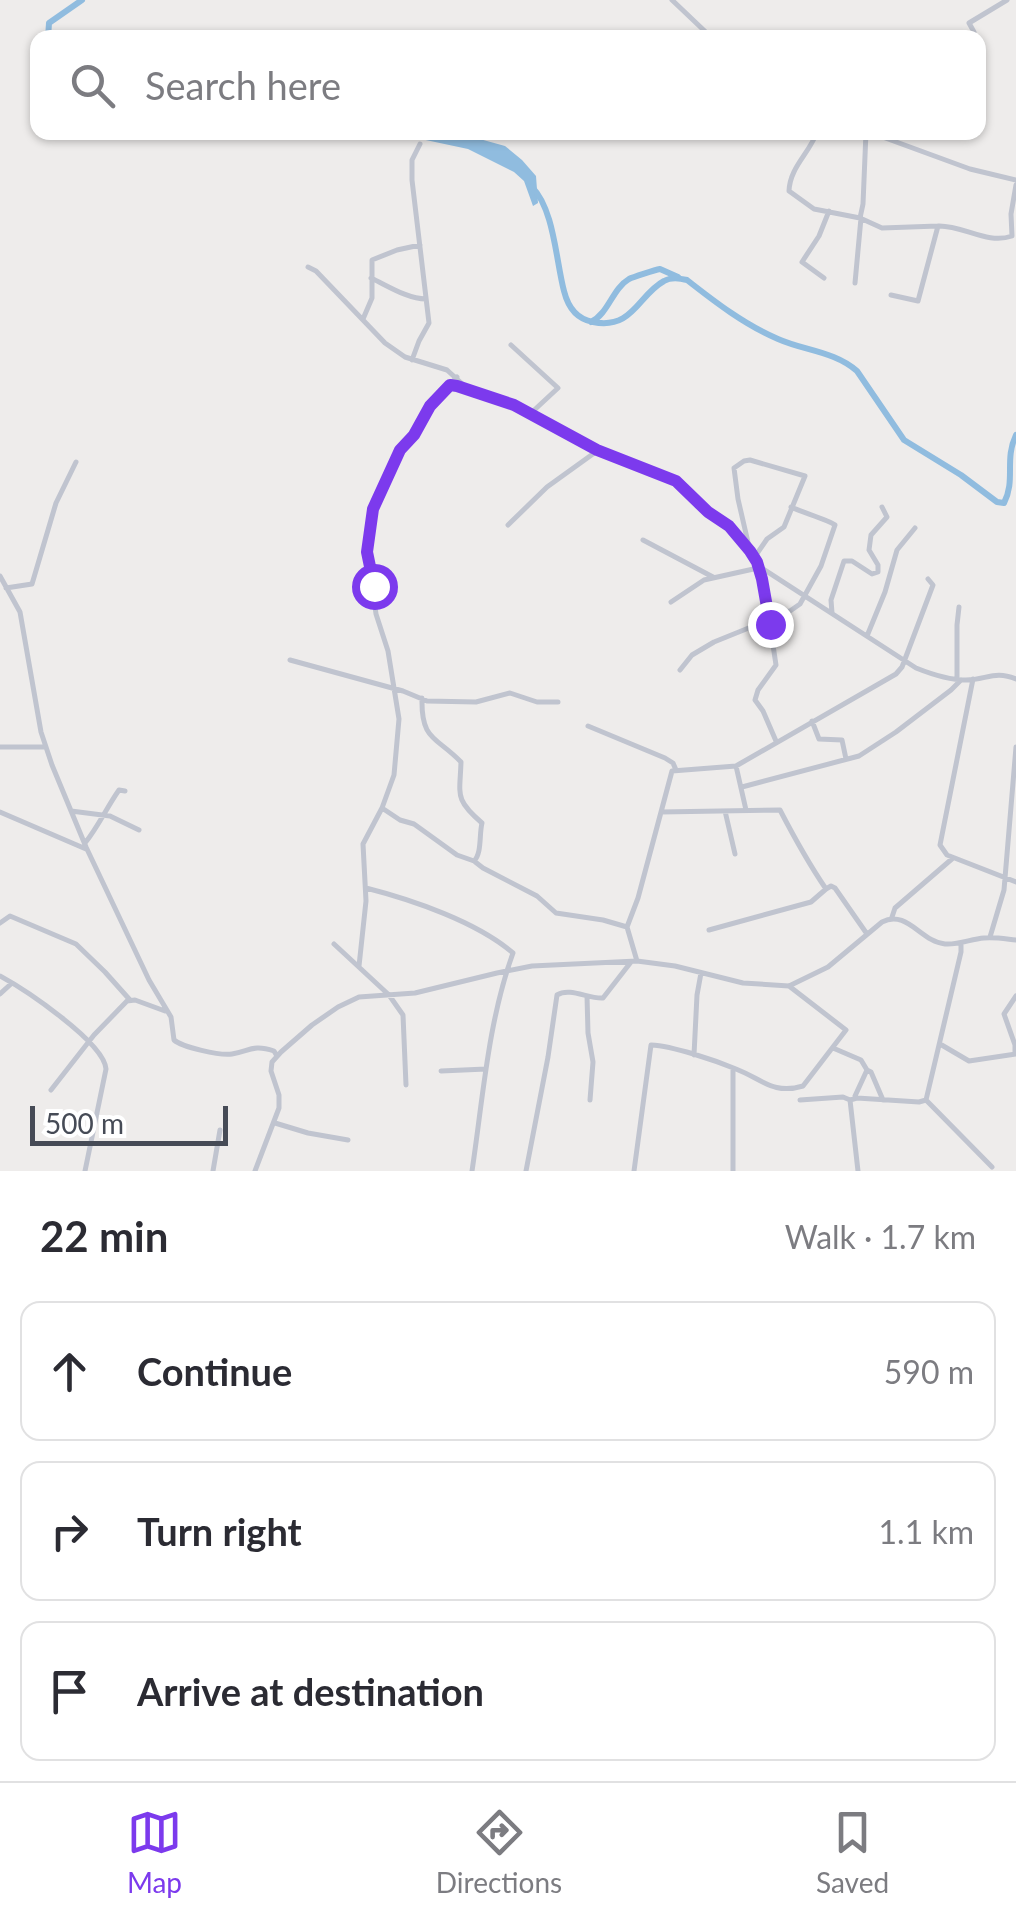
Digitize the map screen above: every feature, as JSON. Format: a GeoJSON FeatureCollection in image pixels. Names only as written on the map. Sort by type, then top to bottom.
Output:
{"type":"FeatureCollection","features":[{"type":"Feature","properties":{"kind":"street"},"geometry":{"type":"LineString","coordinates":[[672,0],[704,30]]}},
{"type":"Feature","properties":{"kind":"street"},"geometry":{"type":"LineString","coordinates":[[973,30],[969,23],[1007,0]]}},
{"type":"Feature","properties":{"kind":"street"},"geometry":{"type":"LineString","coordinates":[[814,140],[796,164],[788,188],[811,208],[860,218],[882,228],[950,226],[992,238],[1011,237],[1016,182],[890,140]]}},
{"type":"Feature","properties":{"kind":"street"},"geometry":{"type":"LineString","coordinates":[[854,283],[867,140]]}},
{"type":"Feature","properties":{"kind":"street"},"geometry":{"type":"LineString","coordinates":[[412,360],[430,323],[412,165],[420,144]]}},
{"type":"Feature","properties":{"kind":"street"},"geometry":{"type":"LineString","coordinates":[[824,278],[802,262],[819,236],[828,211]]}},
{"type":"Feature","properties":{"kind":"street"},"geometry":{"type":"LineString","coordinates":[[892,295],[918,301],[938,226]]}},
{"type":"Feature","properties":{"kind":"street"},"geometry":{"type":"LineString","coordinates":[[363,319],[372,298],[373,260],[420,245]]}},
{"type":"Feature","properties":{"kind":"street"},"geometry":{"type":"LineString","coordinates":[[308,267],[316,270],[386,343],[412,360],[447,370],[465,387]]}},
{"type":"Feature","properties":{"kind":"street"},"geometry":{"type":"LineString","coordinates":[[371,278],[401,294],[426,299]]}},
{"type":"Feature","properties":{"kind":"street"},"geometry":{"type":"LineString","coordinates":[[511,345],[558,388],[530,414]]}},
{"type":"Feature","properties":{"kind":"street"},"geometry":{"type":"LineString","coordinates":[[359,966],[366,914],[363,844],[382,808],[396,765],[399,715],[387,646],[376,614],[368,554],[372,514],[400,450],[414,435],[430,406],[458,377]]}},
{"type":"Feature","properties":{"kind":"street"},"geometry":{"type":"LineString","coordinates":[[450,385],[514,405],[597,450],[676,481],[729,526],[770,574],[921,670],[959,679],[999,674],[1016,679]]}},
{"type":"Feature","properties":{"kind":"street"},"geometry":{"type":"LineString","coordinates":[[508,525],[547,488],[597,450]]}},
{"type":"Feature","properties":{"kind":"street"},"geometry":{"type":"LineString","coordinates":[[671,602],[696,584],[755,560],[767,539],[784,528],[806,476],[750,460],[734,467],[739,504],[755,560],[764,588],[776,665],[755,699],[777,742]]}},
{"type":"Feature","properties":{"kind":"street"},"geometry":{"type":"LineString","coordinates":[[6,588],[32,584],[54,509],[76,462]]}},
{"type":"Feature","properties":{"kind":"street"},"geometry":{"type":"LineString","coordinates":[[680,670],[708,644],[763,622],[772,613],[794,609],[806,597],[824,560],[834,524],[791,507]]}},
{"type":"Feature","properties":{"kind":"street"},"geometry":{"type":"LineString","coordinates":[[832,613],[831,600],[845,560],[860,564],[872,574],[879,571],[869,550],[870,536],[888,518],[882,508]]}},
{"type":"Feature","properties":{"kind":"street"},"geometry":{"type":"LineString","coordinates":[[867,636],[897,550],[915,528]]}},
{"type":"Feature","properties":{"kind":"street"},"geometry":{"type":"LineString","coordinates":[[644,540],[713,577]]}},
{"type":"Feature","properties":{"kind":"street"},"geometry":{"type":"LineString","coordinates":[[0,576],[20,612],[46,747],[88,850],[173,1022],[174,1040],[181,1046],[226,1055],[262,1048],[277,1056]]}},
{"type":"Feature","properties":{"kind":"street"},"geometry":{"type":"LineString","coordinates":[[526,1171],[557,995],[562,991],[605,997],[634,962],[628,927],[672,774],[676,770],[736,766],[896,674],[905,660],[932,585],[928,579]]}},
{"type":"Feature","properties":{"kind":"street"},"geometry":{"type":"LineString","coordinates":[[742,787],[860,756],[952,690],[959,679],[959,608]]}},
{"type":"Feature","properties":{"kind":"street"},"geometry":{"type":"LineString","coordinates":[[290,660],[394,688],[430,702],[476,702],[510,692],[540,702],[558,702]]}},
{"type":"Feature","properties":{"kind":"street"},"geometry":{"type":"LineString","coordinates":[[973,679],[940,845],[953,858],[1016,882]]}},
{"type":"Feature","properties":{"kind":"street"},"geometry":{"type":"LineString","coordinates":[[422,698],[424,727],[460,760],[459,797],[482,823],[479,855],[474,861]]}},
{"type":"Feature","properties":{"kind":"street"},"geometry":{"type":"LineString","coordinates":[[812,721],[821,740],[842,740],[846,760]]}},
{"type":"Feature","properties":{"kind":"street"},"geometry":{"type":"LineString","coordinates":[[588,726],[665,758],[676,770]]}},
{"type":"Feature","properties":{"kind":"street"},"geometry":{"type":"LineString","coordinates":[[990,938],[1002,898],[1013,831],[1016,746]]}},
{"type":"Feature","properties":{"kind":"street"},"geometry":{"type":"LineString","coordinates":[[0,747],[46,747]]}},
{"type":"Feature","properties":{"kind":"street"},"geometry":{"type":"LineString","coordinates":[[736,766],[746,810]]}},
{"type":"Feature","properties":{"kind":"street"},"geometry":{"type":"LineString","coordinates":[[85,843],[116,793],[125,792]]}},
{"type":"Feature","properties":{"kind":"street"},"geometry":{"type":"LineString","coordinates":[[382,808],[416,825],[457,855],[537,896],[556,913],[628,927]]}},
{"type":"Feature","properties":{"kind":"street"},"geometry":{"type":"LineString","coordinates":[[661,812],[780,810],[826,889]]}},
{"type":"Feature","properties":{"kind":"street"},"geometry":{"type":"LineString","coordinates":[[725,811],[735,854]]}},
{"type":"Feature","properties":{"kind":"street"},"geometry":{"type":"LineString","coordinates":[[0,812],[88,850]]}},
{"type":"Feature","properties":{"kind":"street"},"geometry":{"type":"LineString","coordinates":[[71,812],[110,816],[139,830]]}},
{"type":"Feature","properties":{"kind":"street"},"geometry":{"type":"LineString","coordinates":[[892,917],[898,905],[953,858]]}},
{"type":"Feature","properties":{"kind":"street"},"geometry":{"type":"LineString","coordinates":[[709,930],[810,902],[831,886],[868,934]]}},
{"type":"Feature","properties":{"kind":"street"},"geometry":{"type":"LineString","coordinates":[[366,888],[448,915],[512,952],[486,1069],[472,1171]]}},
{"type":"Feature","properties":{"kind":"street"},"geometry":{"type":"LineString","coordinates":[[0,923],[10,916],[72,942],[130,1000],[168,1012]]}},
{"type":"Feature","properties":{"kind":"street"},"geometry":{"type":"LineString","coordinates":[[255,1171],[280,1102],[272,1062],[303,1032],[338,1007],[365,996],[415,993],[549,965],[634,962],[656,963],[756,985],[789,986],[828,966],[892,917],[944,944],[990,938],[1016,940]]}},
{"type":"Feature","properties":{"kind":"street"},"geometry":{"type":"LineString","coordinates":[[926,1100],[961,942]]}},
{"type":"Feature","properties":{"kind":"street"},"geometry":{"type":"LineString","coordinates":[[334,944],[391,996],[404,1016],[406,1085]]}},
{"type":"Feature","properties":{"kind":"street"},"geometry":{"type":"LineString","coordinates":[[694,1056],[701,973]]}},
{"type":"Feature","properties":{"kind":"street"},"geometry":{"type":"LineString","coordinates":[[0,976],[90,1040],[105,1059],[85,1171]]}},
{"type":"Feature","properties":{"kind":"street"},"geometry":{"type":"LineString","coordinates":[[0,994],[12,983]]}},
{"type":"Feature","properties":{"kind":"street"},"geometry":{"type":"LineString","coordinates":[[634,1171],[650,1046],[665,1046],[733,1068],[774,1088],[801,1088],[846,1030],[789,986]]}},
{"type":"Feature","properties":{"kind":"street"},"geometry":{"type":"LineString","coordinates":[[587,996],[593,1069],[590,1100]]}},
{"type":"Feature","properties":{"kind":"street"},"geometry":{"type":"LineString","coordinates":[[940,1044],[969,1061],[1016,1054],[1013,1033],[1004,1013],[1016,996]]}},
{"type":"Feature","properties":{"kind":"street"},"geometry":{"type":"LineString","coordinates":[[51,1090],[90,1040],[130,1000]]}},
{"type":"Feature","properties":{"kind":"street"},"geometry":{"type":"LineString","coordinates":[[833,1048],[861,1060],[883,1100]]}},
{"type":"Feature","properties":{"kind":"street"},"geometry":{"type":"LineString","coordinates":[[733,1068],[733,1171]]}},
{"type":"Feature","properties":{"kind":"street"},"geometry":{"type":"LineString","coordinates":[[442,1071],[486,1069]]}},
{"type":"Feature","properties":{"kind":"street"},"geometry":{"type":"LineString","coordinates":[[858,1171],[852,1099],[867,1070]]}},
{"type":"Feature","properties":{"kind":"street"},"geometry":{"type":"LineString","coordinates":[[800,1100],[926,1100]]}},
{"type":"Feature","properties":{"kind":"street"},"geometry":{"type":"LineString","coordinates":[[926,1100],[992,1167]]}},
{"type":"Feature","properties":{"kind":"street"},"geometry":{"type":"LineString","coordinates":[[275,1123],[348,1140]]}},
{"type":"Feature","properties":{"kind":"street"},"geometry":{"type":"LineString","coordinates":[[213,1171],[220,1130]]}},
{"type":"Feature","properties":{"kind":"water"},"geometry":{"type":"Polygon","coordinates":[[[426,140],[483,140],[505,146],[536,176],[538,203],[533,206],[524,181],[514,172],[468,149],[426,140]]]}},
{"type":"Feature","properties":{"kind":"waterway"},"geometry":{"type":"LineString","coordinates":[[49,30],[49,23],[82,0]]}},
{"type":"Feature","properties":{"kind":"waterway"},"geometry":{"type":"LineString","coordinates":[[532,187],[550,222],[566,297],[582,318],[593,322],[617,321],[664,281],[687,280],[766,333],[848,364],[857,371],[904,440],[997,502],[1004,503],[1007,494],[1016,435]]}},
{"type":"Feature","properties":{"kind":"waterway"},"geometry":{"type":"LineString","coordinates":[[591,322],[629,279],[660,269],[678,277]]}},
{"type":"Feature","properties":{"kind":"route"},"geometry":{"type":"LineString","coordinates":[[374,586],[367,552],[373,509],[401,447],[414,435],[431,404],[450,385],[514,405],[575,440],[676,481],[729,526],[750,551],[762,579],[770,624]]}}]}
